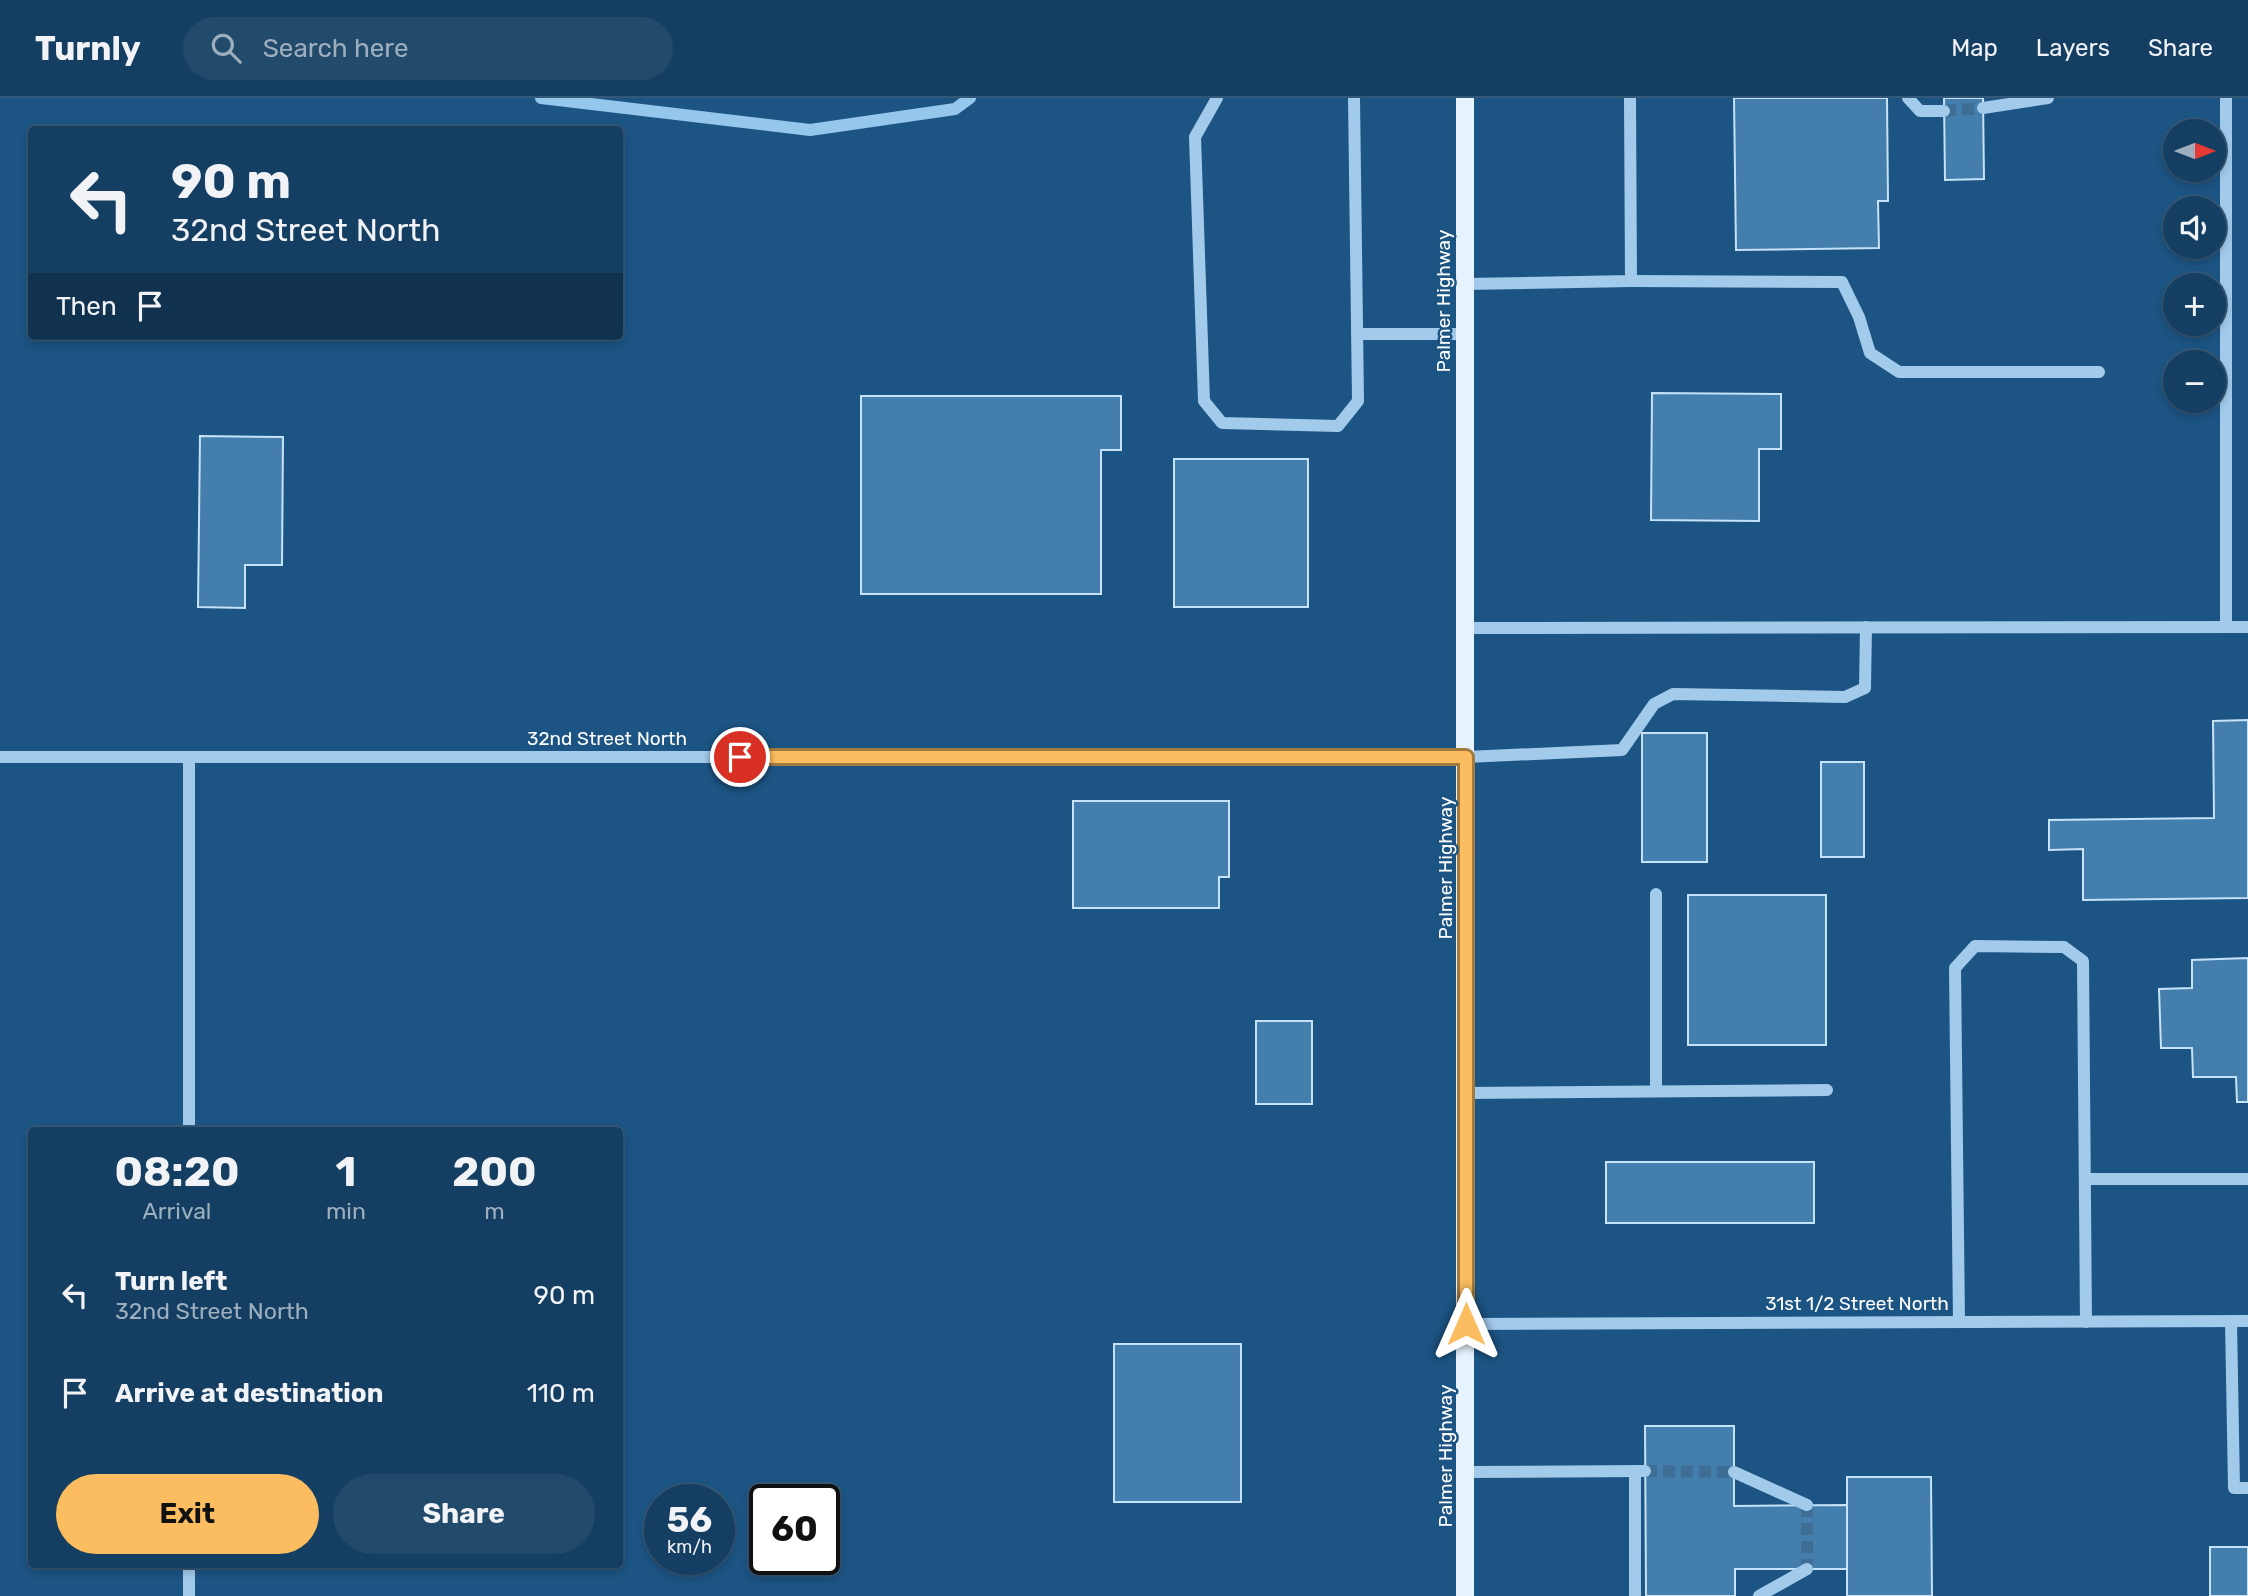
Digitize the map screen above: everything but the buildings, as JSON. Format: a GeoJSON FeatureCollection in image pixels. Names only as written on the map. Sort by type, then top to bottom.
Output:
{"type":"FeatureCollection","features":[{"type":"Feature","properties":{"kind":"main road","name":"Palmer Highway"},"geometry":{"type":"LineString","coordinates":[[1465,98],[1465,1596]]}},
{"type":"Feature","properties":{"kind":"street"},"geometry":{"type":"LineString","coordinates":[[1217,98],[1195,137],[1204,401],[1222,423],[1338,426],[1358,401],[1354,98]]}},
{"type":"Feature","properties":{"kind":"street"},"geometry":{"type":"LineString","coordinates":[[1630,98],[1631,281]]}},
{"type":"Feature","properties":{"kind":"street"},"geometry":{"type":"LineString","coordinates":[[1908,98],[1920,111],[1944,111]]}},
{"type":"Feature","properties":{"kind":"street"},"geometry":{"type":"LineString","coordinates":[[1983,108],[2048,98]]}},
{"type":"Feature","properties":{"kind":"street"},"geometry":{"type":"LineString","coordinates":[[2227,98],[2227,627]]}},
{"type":"Feature","properties":{"kind":"street"},"geometry":{"type":"LineString","coordinates":[[1465,284],[1631,281],[1842,282],[1859,317],[1870,352],[1899,372],[2099,372]]}},
{"type":"Feature","properties":{"kind":"street"},"geometry":{"type":"LineString","coordinates":[[1357,334],[1465,334]]}},
{"type":"Feature","properties":{"kind":"street"},"geometry":{"type":"LineString","coordinates":[[1463,628],[2248,626]]}},
{"type":"Feature","properties":{"kind":"street","name":"32nd Street North"},"geometry":{"type":"LineString","coordinates":[[0,757],[1466,757],[1622,750],[1654,704],[1673,694],[1846,697],[1865,688],[1866,627]]}},
{"type":"Feature","properties":{"kind":"street"},"geometry":{"type":"LineString","coordinates":[[189,757],[189,1127]]}},
{"type":"Feature","properties":{"kind":"street"},"geometry":{"type":"LineString","coordinates":[[1656,894],[1656,1091]]}},
{"type":"Feature","properties":{"kind":"street"},"geometry":{"type":"LineString","coordinates":[[1959,1322],[1955,968],[1975,946],[2064,947],[2083,961],[2086,1322]]}},
{"type":"Feature","properties":{"kind":"street"},"geometry":{"type":"LineString","coordinates":[[1466,1093],[1827,1090]]}},
{"type":"Feature","properties":{"kind":"street"},"geometry":{"type":"LineString","coordinates":[[2085,1178],[2248,1178]]}},
{"type":"Feature","properties":{"kind":"street"},"geometry":{"type":"LineString","coordinates":[[2231,1321],[2234,1488],[2248,1488]]}},
{"type":"Feature","properties":{"kind":"street","name":"31st 1/2 Street North"},"geometry":{"type":"LineString","coordinates":[[1466,1324],[2248,1321]]}},
{"type":"Feature","properties":{"kind":"street"},"geometry":{"type":"LineString","coordinates":[[1466,1472],[1640,1471],[1635,1596]]}},
{"type":"Feature","properties":{"kind":"street"},"geometry":{"type":"LineString","coordinates":[[1734,1472],[1807,1505]]}},
{"type":"Feature","properties":{"kind":"street"},"geometry":{"type":"LineString","coordinates":[[189,1568],[189,1596]]}},
{"type":"Feature","properties":{"kind":"street"},"geometry":{"type":"LineString","coordinates":[[1759,1596],[1807,1569]]}},
{"type":"Feature","properties":{"kind":"waterway"},"geometry":{"type":"LineString","coordinates":[[541,98],[810,130],[955,109],[970,98]]}},
{"type":"Feature","properties":{"kind":"tunnel"},"geometry":{"type":"LineString","coordinates":[[1944,111],[1983,108]]}},
{"type":"Feature","properties":{"kind":"tunnel"},"geometry":{"type":"LineString","coordinates":[[1645,1471],[1734,1472]]}},
{"type":"Feature","properties":{"kind":"tunnel"},"geometry":{"type":"LineString","coordinates":[[1807,1505],[1807,1569]]}},
{"type":"Feature","properties":{"kind":"route"},"geometry":{"type":"LineString","coordinates":[[740,757],[1466,757],[1466,1324]]}}]}
